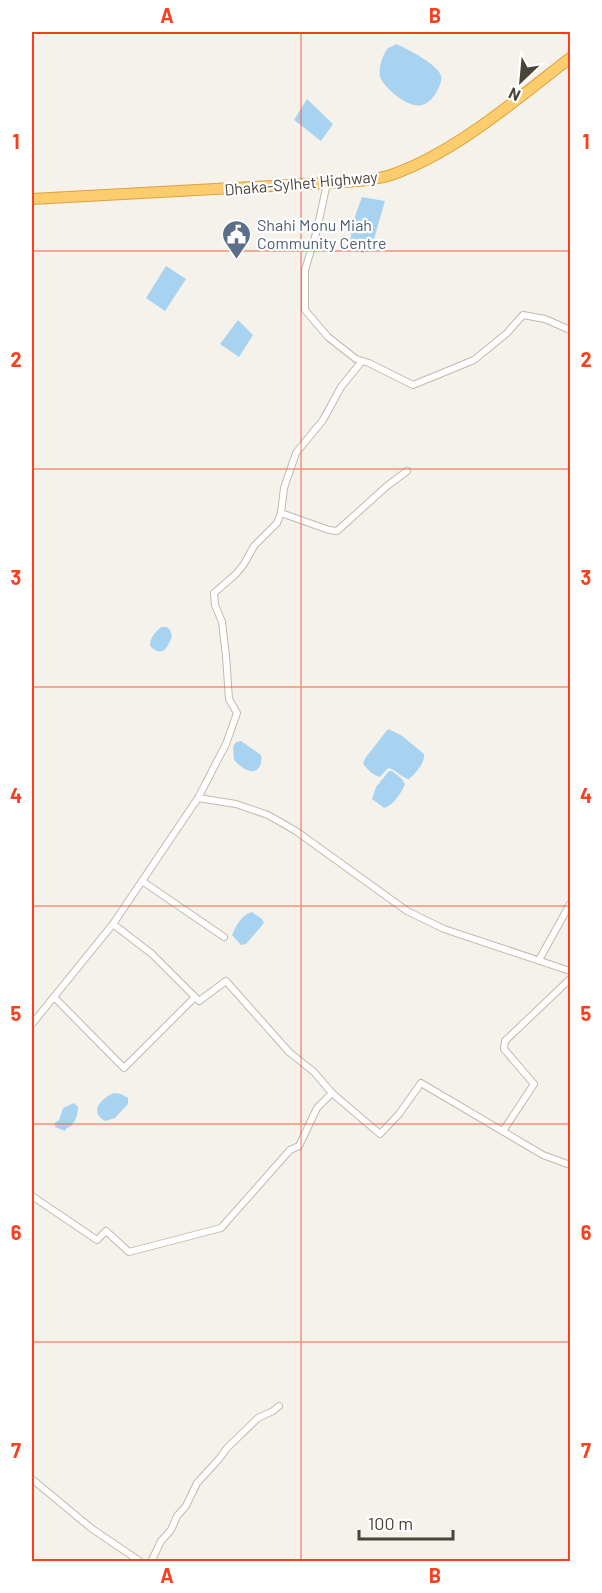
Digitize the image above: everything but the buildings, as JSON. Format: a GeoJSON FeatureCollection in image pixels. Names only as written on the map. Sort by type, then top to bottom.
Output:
{"type":"FeatureCollection","features":[{"type":"Feature","properties":{"kind":"highway","name":"Dhaka-Sylhet Highway"},"geometry":{"type":"LineString","coordinates":[[32,199],[354,182],[388,176],[415,166],[439,153],[492,118],[570,58]]}},
{"type":"Feature","properties":{"kind":"street"},"geometry":{"type":"LineString","coordinates":[[327,183],[317,230],[305,270],[305,310],[328,337],[357,359],[413,385],[474,360],[507,333],[523,315],[545,319],[570,330]]}},
{"type":"Feature","properties":{"kind":"street"},"geometry":{"type":"LineString","coordinates":[[32,1024],[113,924],[198,798],[226,744],[237,713],[229,699],[222,622],[215,605],[214,593],[236,574],[254,546],[277,523],[281,513],[284,488],[296,453],[323,420],[341,387],[362,361]]}},
{"type":"Feature","properties":{"kind":"street"},"geometry":{"type":"LineString","coordinates":[[281,513],[337,531],[407,471]]}},
{"type":"Feature","properties":{"kind":"street"},"geometry":{"type":"LineString","coordinates":[[198,798],[236,804],[268,815],[305,837],[407,911],[444,928],[570,971]]}},
{"type":"Feature","properties":{"kind":"street"},"geometry":{"type":"LineString","coordinates":[[142,881],[224,937]]}},
{"type":"Feature","properties":{"kind":"street"},"geometry":{"type":"LineString","coordinates":[[539,960],[570,904]]}},
{"type":"Feature","properties":{"kind":"street"},"geometry":{"type":"LineString","coordinates":[[113,924],[152,954],[200,1001],[226,981],[289,1052],[314,1072],[332,1093],[380,1134],[399,1114],[421,1083],[543,1155],[570,1165]]}},
{"type":"Feature","properties":{"kind":"street"},"geometry":{"type":"LineString","coordinates":[[503,1131],[534,1084],[504,1049],[505,1041],[570,979]]}},
{"type":"Feature","properties":{"kind":"street"},"geometry":{"type":"LineString","coordinates":[[54,997],[124,1068],[195,997]]}},
{"type":"Feature","properties":{"kind":"street"},"geometry":{"type":"LineString","coordinates":[[32,1196],[97,1240],[106,1230],[129,1252],[221,1228],[290,1150],[299,1146],[317,1108],[332,1093]]}},
{"type":"Feature","properties":{"kind":"street"},"geometry":{"type":"LineString","coordinates":[[152,1562],[161,1541],[186,1506],[197,1483],[227,1448],[258,1418],[279,1406]]}},
{"type":"Feature","properties":{"kind":"street"},"geometry":{"type":"LineString","coordinates":[[32,1479],[91,1528],[141,1562]]}},
{"type":"Feature","properties":{"kind":"water"},"geometry":{"type":"Polygon","coordinates":[[[396,44],[429,62],[441,76],[437,92],[425,104],[417,105],[405,101],[393,93],[381,79],[380,68],[384,55],[388,48],[396,44]]]}},
{"type":"Feature","properties":{"kind":"water"},"geometry":{"type":"Polygon","coordinates":[[[307,99],[333,124],[321,141],[294,120],[307,99]]]}},
{"type":"Feature","properties":{"kind":"water"},"geometry":{"type":"Polygon","coordinates":[[[362,197],[385,201],[374,239],[363,253],[349,247],[354,219],[362,197]]]}},
{"type":"Feature","properties":{"kind":"water"},"geometry":{"type":"Polygon","coordinates":[[[166,266],[186,279],[165,311],[146,298],[166,266]]]}},
{"type":"Feature","properties":{"kind":"water"},"geometry":{"type":"Polygon","coordinates":[[[238,320],[253,335],[239,357],[220,344],[238,320]]]}},
{"type":"Feature","properties":{"kind":"water"},"geometry":{"type":"Polygon","coordinates":[[[161,627],[167,627],[172,636],[166,648],[158,651],[150,646],[150,643],[153,635],[161,627]]]}},
{"type":"Feature","properties":{"kind":"water"},"geometry":{"type":"Polygon","coordinates":[[[388,729],[401,735],[424,754],[422,764],[409,779],[388,768],[380,777],[370,772],[363,763],[388,729]]]}},
{"type":"Feature","properties":{"kind":"water"},"geometry":{"type":"Polygon","coordinates":[[[241,741],[261,755],[261,762],[257,770],[247,770],[234,760],[233,747],[236,742],[241,741]]]}},
{"type":"Feature","properties":{"kind":"water"},"geometry":{"type":"Polygon","coordinates":[[[389,771],[402,779],[405,784],[394,801],[384,808],[372,799],[376,787],[389,771]]]}},
{"type":"Feature","properties":{"kind":"water"},"geometry":{"type":"Polygon","coordinates":[[[252,912],[264,923],[246,944],[241,945],[232,935],[242,918],[252,912]]]}},
{"type":"Feature","properties":{"kind":"water"},"geometry":{"type":"Polygon","coordinates":[[[114,1093],[128,1098],[128,1104],[115,1118],[105,1121],[100,1117],[97,1109],[101,1101],[114,1093]]]}},
{"type":"Feature","properties":{"kind":"water"},"geometry":{"type":"Polygon","coordinates":[[[74,1103],[78,1110],[73,1124],[65,1131],[55,1127],[63,1108],[74,1103]]]}},
{"type":"Feature","properties":{"kind":"place","name":"Shahi Monu Miah Community Centre"},"geometry":{"type":"Point","coordinates":[236,260]}}]}
